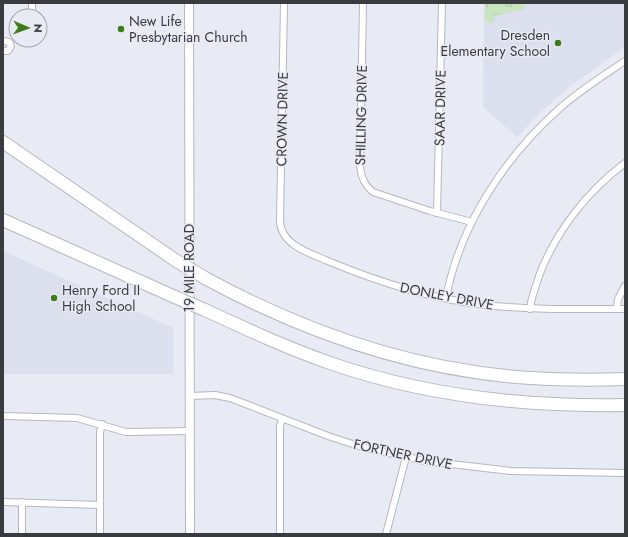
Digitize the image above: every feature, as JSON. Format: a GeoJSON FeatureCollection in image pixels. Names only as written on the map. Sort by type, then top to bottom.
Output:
{"type":"FeatureCollection","features":[{"type":"Feature","properties":{"kind":"highway"},"geometry":{"type":"LineString","coordinates":[[3,142],[175,260],[248,301],[298,324],[364,347],[410,360],[479,373],[531,378],[625,379]]}},
{"type":"Feature","properties":{"kind":"highway"},"geometry":{"type":"LineString","coordinates":[[3,220],[308,355],[353,371],[414,387],[472,397],[522,403],[625,405]]}},
{"type":"Feature","properties":{"kind":"street","name":"19 MILE ROAD"},"geometry":{"type":"LineString","coordinates":[[189,3],[190,534]]}},
{"type":"Feature","properties":{"kind":"street","name":"CROWN DRIVE"},"geometry":{"type":"LineString","coordinates":[[282,234],[280,221],[284,3]]}},
{"type":"Feature","properties":{"kind":"street","name":"SHILLING DRIVE"},"geometry":{"type":"LineString","coordinates":[[363,3],[360,166],[362,177],[367,188],[373,192],[437,213],[472,222]]}},
{"type":"Feature","properties":{"kind":"street","name":"SAAR DRIVE"},"geometry":{"type":"LineString","coordinates":[[437,213],[442,3]]}},
{"type":"Feature","properties":{"kind":"street"},"geometry":{"type":"LineString","coordinates":[[3,51],[8,51],[10,48],[10,43],[4,41]]}},
{"type":"Feature","properties":{"kind":"street"},"geometry":{"type":"LineString","coordinates":[[446,298],[458,257],[472,222],[494,184],[528,139],[560,108],[625,61]]}},
{"type":"Feature","properties":{"kind":"street"},"geometry":{"type":"LineString","coordinates":[[530,309],[543,266],[564,228],[594,190],[625,163]]}},
{"type":"Feature","properties":{"kind":"street","name":"DONLEY DRIVE"},"geometry":{"type":"LineString","coordinates":[[282,234],[293,244],[347,269],[393,285],[446,298],[484,305],[530,309],[625,309]]}},
{"type":"Feature","properties":{"kind":"street"},"geometry":{"type":"LineString","coordinates":[[617,309],[618,298],[625,286]]}},
{"type":"Feature","properties":{"kind":"street","name":"FORTNER DRIVE"},"geometry":{"type":"LineString","coordinates":[[189,396],[215,395],[230,398],[282,419],[362,446],[406,457],[450,465],[511,471],[625,473]]}},
{"type":"Feature","properties":{"kind":"street"},"geometry":{"type":"LineString","coordinates":[[3,416],[65,416],[88,420],[126,432],[190,431]]}},
{"type":"Feature","properties":{"kind":"street"},"geometry":{"type":"LineString","coordinates":[[280,534],[280,426],[282,419]]}},
{"type":"Feature","properties":{"kind":"street"},"geometry":{"type":"LineString","coordinates":[[100,534],[100,432],[102,424]]}},
{"type":"Feature","properties":{"kind":"street"},"geometry":{"type":"LineString","coordinates":[[386,534],[406,457]]}},
{"type":"Feature","properties":{"kind":"street"},"geometry":{"type":"LineString","coordinates":[[3,502],[100,505]]}},
{"type":"Feature","properties":{"kind":"street"},"geometry":{"type":"LineString","coordinates":[[22,502],[22,534]]}},
{"type":"Feature","properties":{"kind":"shaded area","name":"Dresden Elementary School"},"geometry":{"type":"Polygon","coordinates":[[[484,3],[625,3],[625,47],[569,87],[541,112],[517,137],[483,107],[484,3]]]}},
{"type":"Feature","properties":{"kind":"shaded area","name":"Henry Ford II High School"},"geometry":{"type":"Polygon","coordinates":[[[3,251],[173,328],[173,374],[3,374],[3,251]]]}},
{"type":"Feature","properties":{"kind":"green space"},"geometry":{"type":"Polygon","coordinates":[[[485,3],[524,3],[525,9],[494,16],[494,23],[485,22],[485,3]]]}},
{"type":"Feature","properties":{"kind":"place","name":"New Life Presbytarian Church"},"geometry":{"type":"Point","coordinates":[121,29]}},
{"type":"Feature","properties":{"kind":"place","name":"Dresden Elementary School"},"geometry":{"type":"Point","coordinates":[558,43]}},
{"type":"Feature","properties":{"kind":"place","name":"Henry Ford II High School"},"geometry":{"type":"Point","coordinates":[54,298]}}]}
